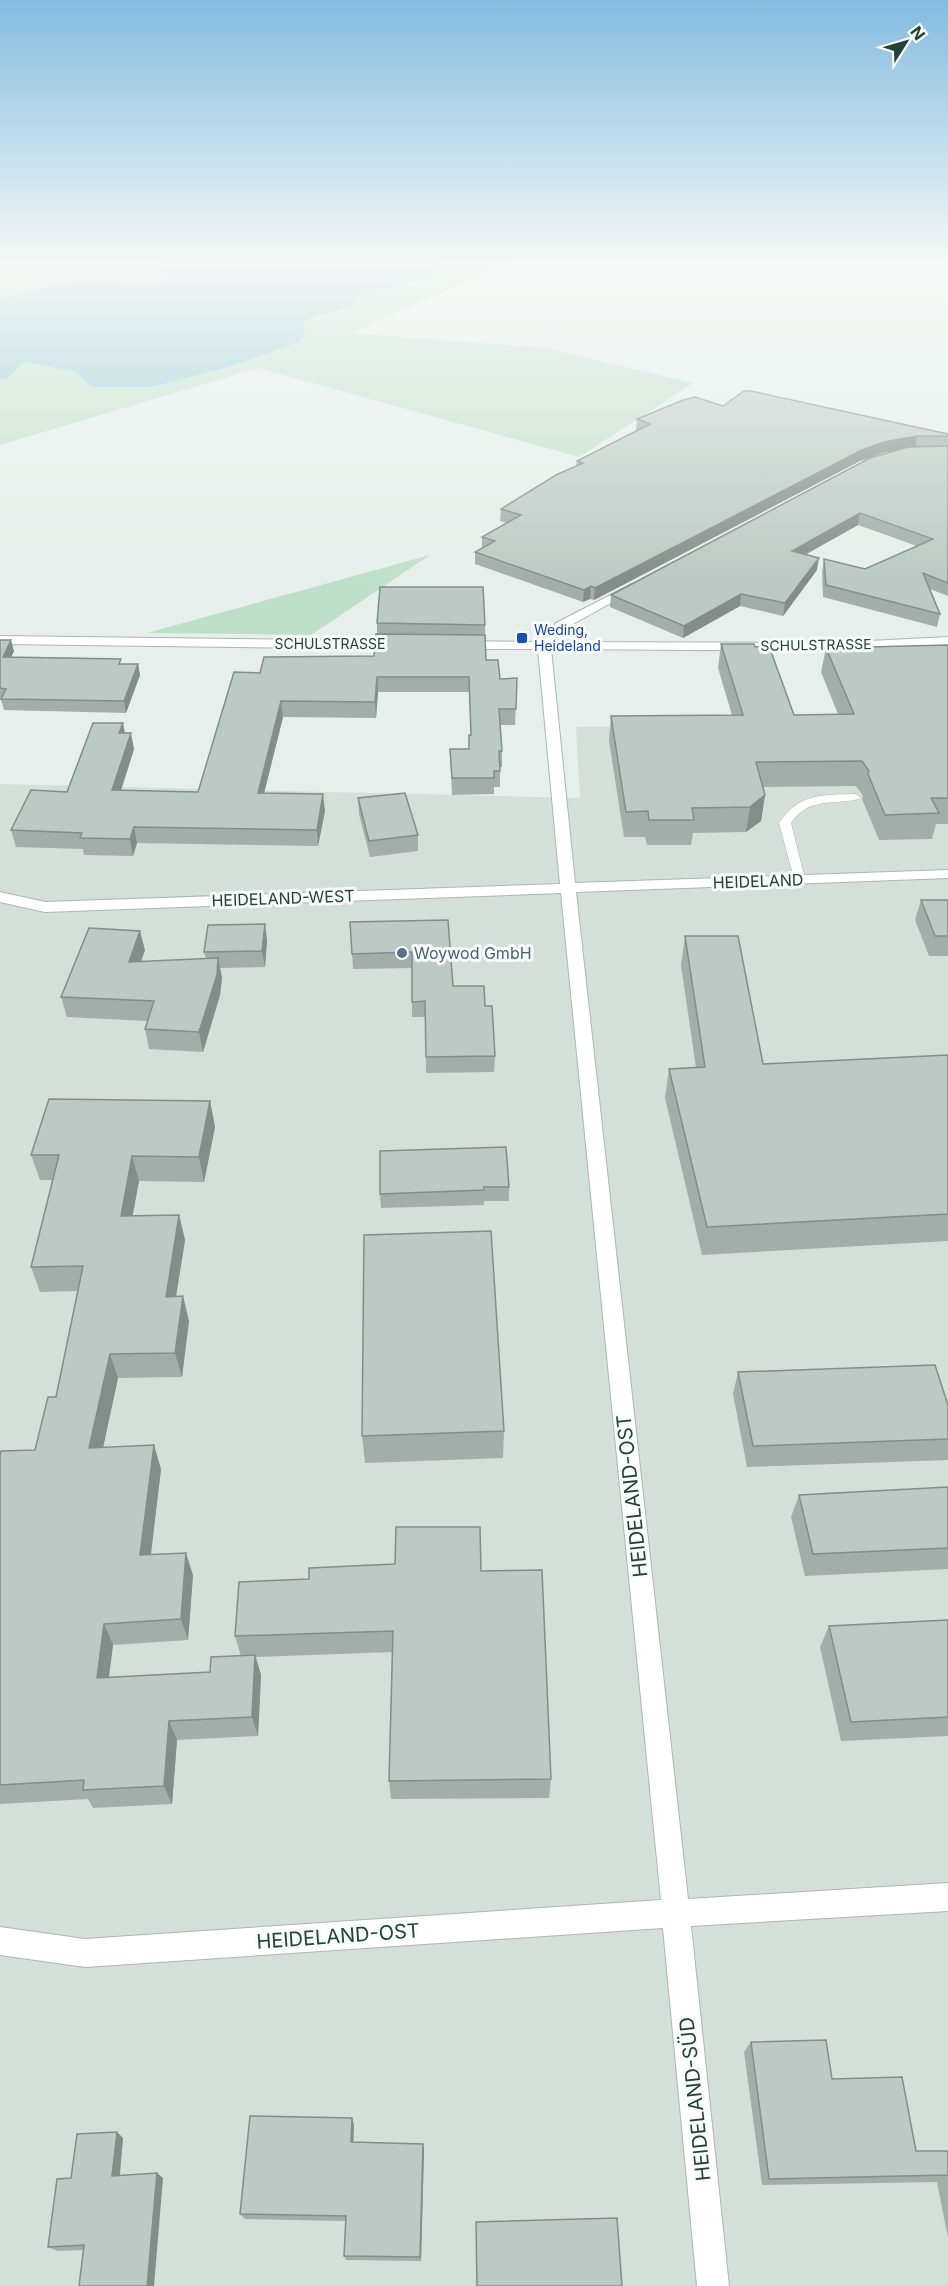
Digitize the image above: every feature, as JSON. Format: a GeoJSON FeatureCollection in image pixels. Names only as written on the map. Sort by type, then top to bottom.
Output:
{"type":"FeatureCollection","features":[{"type":"Feature","properties":{"kind":"street"},"geometry":{"type":"LineString","coordinates":[[567,888],[543,644],[560,626],[643,581]]}},
{"type":"Feature","properties":{"kind":"street","name":"SCHULSTRASSE"},"geometry":{"type":"LineString","coordinates":[[0,640],[414,645]]}},
{"type":"Feature","properties":{"kind":"street","name":"SCHULSTRASSE"},"geometry":{"type":"LineString","coordinates":[[449,645],[830,647],[948,641]]}},
{"type":"Feature","properties":{"kind":"street","name":"HEIDELAND"},"geometry":{"type":"LineString","coordinates":[[567,888],[948,874]]}},
{"type":"Feature","properties":{"kind":"street","name":"HEIDELAND-WEST"},"geometry":{"type":"LineString","coordinates":[[0,897],[45,907],[567,888]]}},
{"type":"Feature","properties":{"kind":"street","name":"HEIDELAND-OST"},"geometry":{"type":"LineString","coordinates":[[567,888],[677,1913]]}},
{"type":"Feature","properties":{"kind":"street","name":"HEIDELAND-OST"},"geometry":{"type":"LineString","coordinates":[[0,1941],[85,1953],[948,1897]]}},
{"type":"Feature","properties":{"kind":"street","name":"HEIDELAND-SÜD"},"geometry":{"type":"LineString","coordinates":[[677,1913],[713,2286]]}},
{"type":"Feature","properties":{"kind":"lane"},"geometry":{"type":"LineString","coordinates":[[799,879],[785,823],[791,811],[807,801],[855,797]]}},
{"type":"Feature","properties":{"kind":"shaded area"},"geometry":{"type":"Polygon","coordinates":[[[948,722],[948,2286],[0,2286],[0,784],[580,798],[576,727],[948,722]]]}},
{"type":"Feature","properties":{"kind":"green space"},"geometry":{"type":"Polygon","coordinates":[[[18,368],[54,368],[76,372],[91,387],[151,387],[226,368],[629,368],[693,383],[579,457],[258,368],[0,445],[0,380],[7,379],[18,368]]]}},
{"type":"Feature","properties":{"kind":"green space"},"geometry":{"type":"Polygon","coordinates":[[[430,555],[311,635],[147,633],[430,555]]]}},
{"type":"Feature","properties":{"kind":"water"},"geometry":{"type":"Polygon","coordinates":[[[0,368],[18,368],[7,379],[0,380],[0,368]]]}},
{"type":"Feature","properties":{"kind":"water"},"geometry":{"type":"Polygon","coordinates":[[[54,368],[226,368],[151,387],[91,387],[76,372],[54,368]]]}},
{"type":"Feature","properties":{"kind":"building"},"geometry":{"type":"Polygon","coordinates":[[[744,391],[948,434],[948,436],[917,436],[884,442],[862,450],[595,588],[591,586],[584,590],[475,552],[495,541],[482,537],[521,515],[501,509],[556,475],[583,463],[577,461],[650,424],[637,419],[695,397],[723,406],[744,391]]]}},
{"type":"Feature","properties":{"kind":"building"},"geometry":{"type":"Polygon","coordinates":[[[948,446],[948,583],[923,573],[940,614],[826,585],[824,559],[865,569],[933,539],[860,513],[792,551],[819,558],[785,603],[741,594],[684,626],[611,595],[870,458],[908,447],[948,446]]]}},
{"type":"Feature","properties":{"kind":"building"},"geometry":{"type":"Polygon","coordinates":[[[380,587],[483,587],[485,625],[377,623],[380,587]]]}},
{"type":"Feature","properties":{"kind":"building"},"geometry":{"type":"Polygon","coordinates":[[[376,634],[485,635],[486,660],[498,660],[500,679],[517,678],[516,709],[499,709],[502,751],[499,751],[500,771],[494,771],[494,778],[452,778],[450,749],[469,749],[469,735],[471,735],[469,677],[377,677],[375,702],[281,701],[258,793],[323,794],[317,830],[134,827],[130,839],[80,838],[82,833],[11,830],[31,790],[67,792],[93,723],[123,723],[119,733],[131,733],[112,790],[198,792],[234,672],[260,673],[264,657],[374,656],[376,634]]]}},
{"type":"Feature","properties":{"kind":"building"},"geometry":{"type":"Polygon","coordinates":[[[0,640],[11,640],[3,657],[121,659],[119,664],[138,664],[124,701],[1,699],[6,689],[0,688],[0,640]]]}},
{"type":"Feature","properties":{"kind":"building"},"geometry":{"type":"Polygon","coordinates":[[[721,644],[769,646],[794,715],[854,714],[826,648],[948,645],[948,798],[931,798],[939,813],[885,815],[868,774],[869,771],[862,761],[756,762],[765,795],[750,807],[692,808],[694,820],[649,820],[648,811],[626,812],[611,716],[743,715],[721,644]]]}},
{"type":"Feature","properties":{"kind":"building"},"geometry":{"type":"Polygon","coordinates":[[[405,793],[418,835],[369,841],[358,798],[405,793]]]}},
{"type":"Feature","properties":{"kind":"building"},"geometry":{"type":"Polygon","coordinates":[[[921,900],[948,900],[948,936],[935,936],[921,900]]]}},
{"type":"Feature","properties":{"kind":"building"},"geometry":{"type":"Polygon","coordinates":[[[448,920],[453,986],[484,986],[485,1006],[492,1006],[495,1056],[426,1057],[425,1001],[412,1002],[412,952],[352,954],[350,922],[448,920]]]}},
{"type":"Feature","properties":{"kind":"building"},"geometry":{"type":"Polygon","coordinates":[[[265,924],[262,951],[204,952],[208,925],[265,924]]]}},
{"type":"Feature","properties":{"kind":"building"},"geometry":{"type":"Polygon","coordinates":[[[89,928],[140,931],[129,962],[218,958],[217,975],[199,1032],[145,1029],[154,1001],[61,997],[89,928]]]}},
{"type":"Feature","properties":{"kind":"building"},"geometry":{"type":"Polygon","coordinates":[[[685,936],[738,936],[763,1064],[948,1055],[948,1214],[707,1227],[669,1069],[705,1067],[685,936]]]}},
{"type":"Feature","properties":{"kind":"building"},"geometry":{"type":"Polygon","coordinates":[[[49,1099],[210,1101],[199,1157],[132,1156],[121,1216],[179,1215],[166,1297],[183,1296],[175,1353],[110,1354],[89,1448],[154,1445],[140,1555],[186,1553],[181,1619],[104,1624],[97,1678],[210,1672],[211,1657],[255,1655],[252,1717],[169,1721],[164,1786],[83,1790],[84,1780],[0,1785],[0,1456],[1,1451],[35,1450],[48,1397],[56,1397],[83,1266],[31,1267],[59,1155],[31,1155],[49,1099]]]}},
{"type":"Feature","properties":{"kind":"building"},"geometry":{"type":"Polygon","coordinates":[[[506,1147],[509,1187],[380,1194],[380,1151],[506,1147]]]}},
{"type":"Feature","properties":{"kind":"building"},"geometry":{"type":"Polygon","coordinates":[[[491,1231],[504,1431],[362,1436],[364,1235],[491,1231]]]}},
{"type":"Feature","properties":{"kind":"building"},"geometry":{"type":"Polygon","coordinates":[[[935,1365],[948,1405],[948,1439],[753,1446],[738,1372],[935,1365]]]}},
{"type":"Feature","properties":{"kind":"building"},"geometry":{"type":"Polygon","coordinates":[[[948,1487],[948,1548],[813,1554],[799,1495],[948,1487]]]}},
{"type":"Feature","properties":{"kind":"building"},"geometry":{"type":"Polygon","coordinates":[[[396,1527],[480,1527],[481,1571],[542,1570],[551,1779],[389,1781],[393,1631],[235,1636],[239,1582],[309,1579],[309,1568],[395,1564],[396,1527]]]}},
{"type":"Feature","properties":{"kind":"building"},"geometry":{"type":"Polygon","coordinates":[[[948,1620],[948,1717],[851,1722],[829,1626],[948,1620]]]}},
{"type":"Feature","properties":{"kind":"building"},"geometry":{"type":"Polygon","coordinates":[[[826,2040],[832,2079],[902,2077],[916,2151],[948,2151],[948,2175],[769,2179],[751,2042],[826,2040]]]}},
{"type":"Feature","properties":{"kind":"building"},"geometry":{"type":"Polygon","coordinates":[[[250,2116],[352,2118],[351,2142],[423,2144],[420,2257],[344,2256],[346,2216],[240,2214],[250,2116]]]}},
{"type":"Feature","properties":{"kind":"building"},"geometry":{"type":"Polygon","coordinates":[[[117,2132],[112,2176],[157,2173],[147,2286],[79,2286],[84,2245],[48,2247],[57,2179],[71,2178],[77,2134],[117,2132]]]}},
{"type":"Feature","properties":{"kind":"building"},"geometry":{"type":"Polygon","coordinates":[[[617,2218],[622,2286],[477,2286],[476,2222],[617,2218]]]}},
{"type":"Feature","properties":{"kind":"place","name":"Weding, Heideland"},"geometry":{"type":"Point","coordinates":[522,638]}},
{"type":"Feature","properties":{"kind":"place","name":"Woywod GmbH"},"geometry":{"type":"Point","coordinates":[402,953]}}]}
